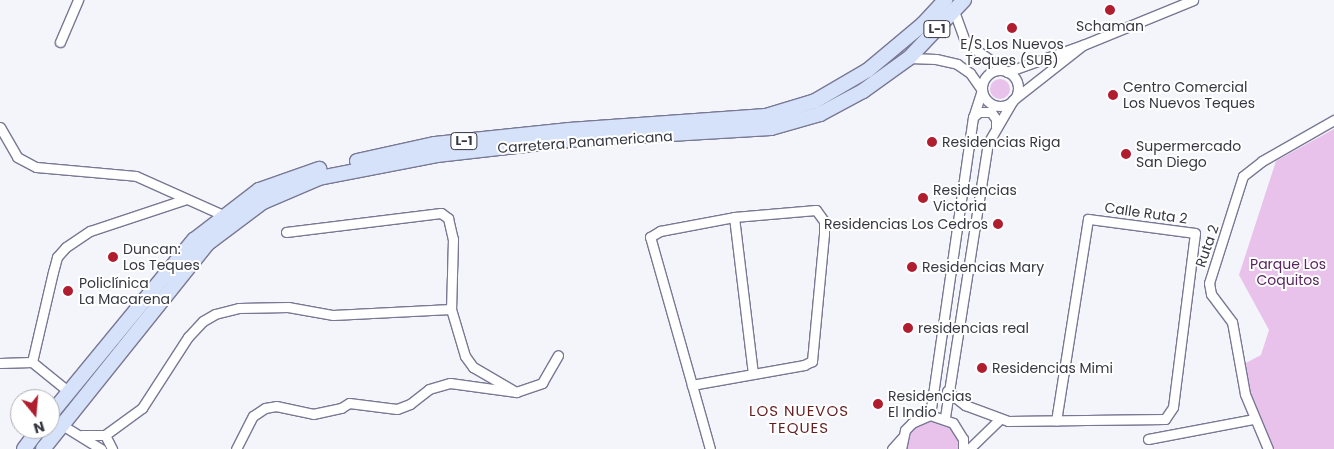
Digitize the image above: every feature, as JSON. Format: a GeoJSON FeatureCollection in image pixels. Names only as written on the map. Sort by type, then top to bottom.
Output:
{"type":"FeatureCollection","features":[{"type":"Feature","properties":{"kind":"main road","name":"Carretera Panamericana"},"geometry":{"type":"LineString","coordinates":[[60,402],[194,240],[223,215],[259,190],[316,170],[435,144],[568,130],[766,116],[815,101],[868,70],[923,24],[945,0]]}},
{"type":"Feature","properties":{"kind":"main road","name":"Carretera Panamericana"},"geometry":{"type":"LineString","coordinates":[[43,449],[207,244],[263,202],[319,178],[437,155],[569,140],[771,128],[820,114],[863,90],[909,58],[964,0]]}},
{"type":"Feature","properties":{"kind":"street"},"geometry":{"type":"LineString","coordinates":[[60,42],[78,0]]}},
{"type":"Feature","properties":{"kind":"street"},"geometry":{"type":"LineString","coordinates":[[930,415],[973,117],[989,74],[1007,72],[1083,45],[1192,0]]}},
{"type":"Feature","properties":{"kind":"street"},"geometry":{"type":"LineString","coordinates":[[945,417],[947,391],[985,155],[996,127],[1013,100],[1017,84],[1007,72],[965,42],[954,11]]}},
{"type":"Feature","properties":{"kind":"street"},"geometry":{"type":"LineString","coordinates":[[909,58],[936,59],[957,64],[970,72],[993,104],[1004,106],[1083,45]]}},
{"type":"Feature","properties":{"kind":"street"},"geometry":{"type":"LineString","coordinates":[[973,117],[978,112],[991,112],[996,119],[996,127]]}},
{"type":"Feature","properties":{"kind":"street","name":"Ruta 2"},"geometry":{"type":"LineString","coordinates":[[1268,449],[1245,394],[1232,322],[1210,294],[1209,283],[1243,176],[1277,152],[1334,120]]}},
{"type":"Feature","properties":{"kind":"street"},"geometry":{"type":"LineString","coordinates":[[0,127],[17,157],[36,166],[136,176],[223,215]]}},
{"type":"Feature","properties":{"kind":"street"},"geometry":{"type":"LineString","coordinates":[[32,362],[55,264],[66,247],[90,231],[186,199]]}},
{"type":"Feature","properties":{"kind":"street"},"geometry":{"type":"LineString","coordinates":[[692,385],[804,365],[812,361],[824,221],[816,210],[734,217],[660,231],[650,238],[710,449]]}},
{"type":"Feature","properties":{"kind":"street"},"geometry":{"type":"LineString","coordinates":[[286,232],[441,213],[448,218],[453,239],[450,309],[465,356],[473,368],[516,392]]}},
{"type":"Feature","properties":{"kind":"street"},"geometry":{"type":"LineString","coordinates":[[734,217],[753,373]]}},
{"type":"Feature","properties":{"kind":"street","name":"Calle Ruta 2"},"geometry":{"type":"LineString","coordinates":[[1004,420],[1056,420],[1165,418],[1170,414],[1194,233],[1088,219],[1056,420]]}},
{"type":"Feature","properties":{"kind":"street"},"geometry":{"type":"LineString","coordinates":[[82,435],[105,435],[142,408],[188,337],[214,314],[239,308],[274,307],[333,315],[450,309]]}},
{"type":"Feature","properties":{"kind":"street"},"geometry":{"type":"LineString","coordinates":[[236,449],[253,416],[265,408],[276,406],[313,414],[341,408],[349,404],[397,410],[410,404],[428,389],[450,383],[516,392],[542,383],[558,355]]}},
{"type":"Feature","properties":{"kind":"street"},"geometry":{"type":"LineString","coordinates":[[0,363],[32,362],[68,392]]}},
{"type":"Feature","properties":{"kind":"street"},"geometry":{"type":"LineString","coordinates":[[947,391],[965,405],[1004,420],[969,449]]}},
{"type":"Feature","properties":{"kind":"street"},"geometry":{"type":"LineString","coordinates":[[892,449],[912,422],[930,415],[945,417],[959,430],[963,449]]}},
{"type":"Feature","properties":{"kind":"street"},"geometry":{"type":"LineString","coordinates":[[1148,439],[1254,419]]}},
{"type":"Feature","properties":{"kind":"street"},"geometry":{"type":"LineString","coordinates":[[62,425],[82,435],[102,449]]}},
{"type":"Feature","properties":{"kind":"street"},"geometry":{"type":"LineString","coordinates":[[105,435],[112,449]]}},
{"type":"Feature","properties":{"kind":"street"},"geometry":{"type":"LineString","coordinates":[[901,449],[902,438]]}},
{"type":"Feature","properties":{"kind":"green space"},"geometry":{"type":"Polygon","coordinates":[[[996,79],[1004,79],[1010,85],[1010,93],[1004,99],[996,99],[990,93],[990,85],[996,79]]]}},
{"type":"Feature","properties":{"kind":"green space","name":"Parque Los Coquitos"},"geometry":{"type":"Polygon","coordinates":[[[1334,129],[1334,449],[1273,449],[1251,405],[1240,366],[1261,355],[1269,330],[1239,275],[1276,161],[1334,129]]]}},
{"type":"Feature","properties":{"kind":"green space"},"geometry":{"type":"Polygon","coordinates":[[[934,417],[957,431],[961,449],[901,449],[905,430],[934,417]]]}},
{"type":"Feature","properties":{"kind":"place","name":"Schaman"},"geometry":{"type":"Point","coordinates":[1110,10]}},
{"type":"Feature","properties":{"kind":"place","name":"E/S Los Nuevos Teques (SUB)"},"geometry":{"type":"Point","coordinates":[1012,28]}},
{"type":"Feature","properties":{"kind":"place","name":"Centro Comercial Los Nuevos Teques"},"geometry":{"type":"Point","coordinates":[1113,95]}},
{"type":"Feature","properties":{"kind":"place","name":"Residencias Riga"},"geometry":{"type":"Point","coordinates":[932,142]}},
{"type":"Feature","properties":{"kind":"place","name":"Supermercado San Diego"},"geometry":{"type":"Point","coordinates":[1126,154]}},
{"type":"Feature","properties":{"kind":"place","name":"Residencias Victoria"},"geometry":{"type":"Point","coordinates":[923,198]}},
{"type":"Feature","properties":{"kind":"place","name":"Residencias Los Cedros"},"geometry":{"type":"Point","coordinates":[998,224]}},
{"type":"Feature","properties":{"kind":"place","name":"Duncan: Los Teques"},"geometry":{"type":"Point","coordinates":[113,257]}},
{"type":"Feature","properties":{"kind":"place","name":"Residencias Mary"},"geometry":{"type":"Point","coordinates":[912,267]}},
{"type":"Feature","properties":{"kind":"place","name":"Policlínica La Macarena"},"geometry":{"type":"Point","coordinates":[68,291]}},
{"type":"Feature","properties":{"kind":"place","name":"residencias real"},"geometry":{"type":"Point","coordinates":[908,328]}},
{"type":"Feature","properties":{"kind":"place","name":"Residencias Mimi"},"geometry":{"type":"Point","coordinates":[982,368]}},
{"type":"Feature","properties":{"kind":"place","name":"Residencias El Indio"},"geometry":{"type":"Point","coordinates":[878,404]}},
{"type":"Feature","properties":{"kind":"district","name":"LOS NUEVOS TEQUES"},"geometry":{"type":"Point","coordinates":[799,418]}}]}
